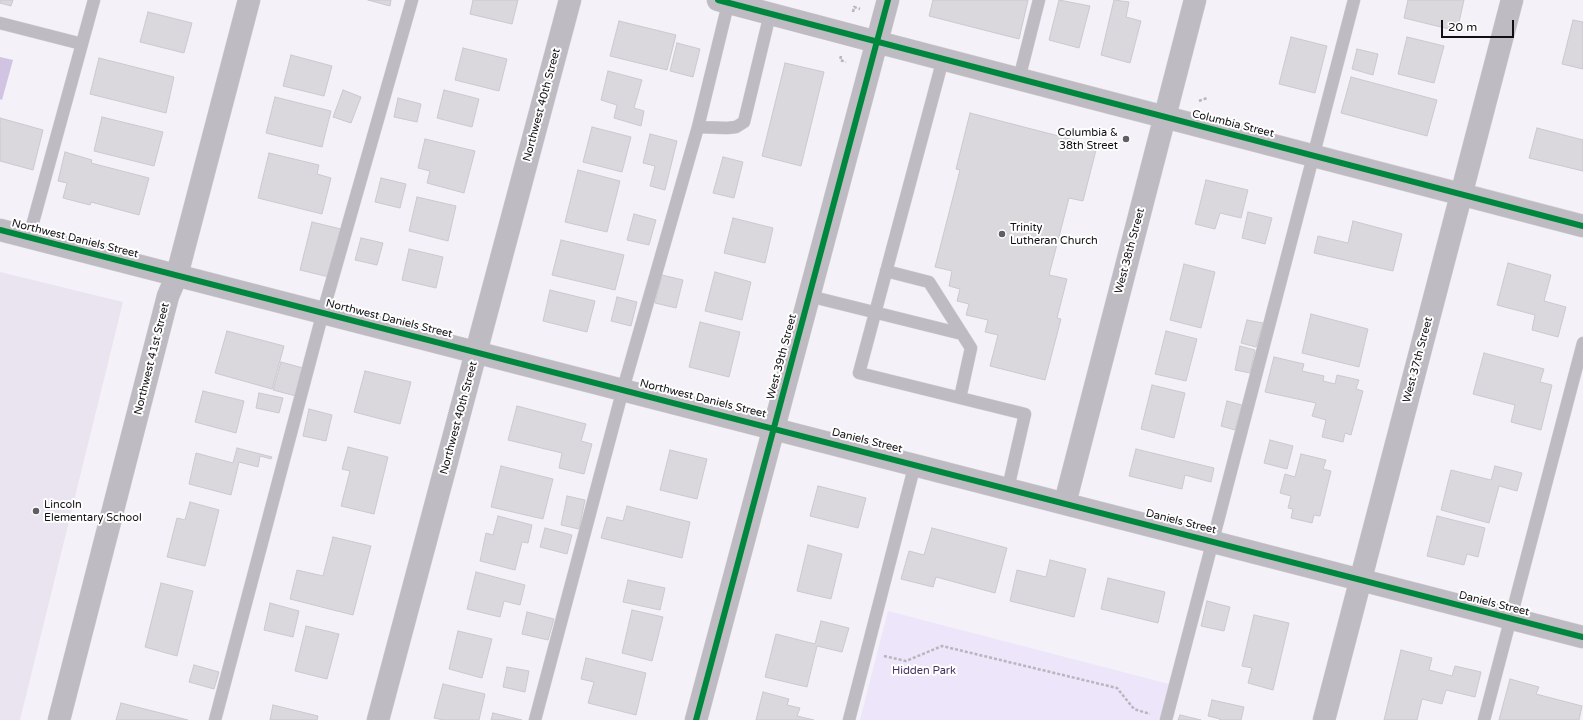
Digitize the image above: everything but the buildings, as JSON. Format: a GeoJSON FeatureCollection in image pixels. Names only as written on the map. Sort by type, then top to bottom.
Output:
{"type":"FeatureCollection","features":[{"type":"Feature","properties":{"kind":"street","name":"Northwest 41st Street"},"geometry":{"type":"LineString","coordinates":[[59,720],[168,296],[177,275],[249,0]]}},
{"type":"Feature","properties":{"kind":"street","name":"Northwest 40th Street"},"geometry":{"type":"LineString","coordinates":[[378,720],[570,0]]}},
{"type":"Feature","properties":{"kind":"street","name":"West 39th Street"},"geometry":{"type":"LineString","coordinates":[[696,720],[888,0]]}},
{"type":"Feature","properties":{"kind":"street","name":"West 38th Street"},"geometry":{"type":"LineString","coordinates":[[1065,503],[1195,0]]}},
{"type":"Feature","properties":{"kind":"street","name":"West 37th Street"},"geometry":{"type":"LineString","coordinates":[[1324,720],[1512,0]]}},
{"type":"Feature","properties":{"kind":"street","name":"Columbia Street"},"geometry":{"type":"LineString","coordinates":[[725,1],[1583,226]]}},
{"type":"Feature","properties":{"kind":"street","name":"Northwest Daniels Street"},"geometry":{"type":"LineString","coordinates":[[0,230],[773,428]]}},
{"type":"Feature","properties":{"kind":"street","name":"Daniels Street"},"geometry":{"type":"LineString","coordinates":[[773,428],[1583,637]]}},
{"type":"Feature","properties":{"kind":"lane"},"geometry":{"type":"LineString","coordinates":[[29,237],[94,0]]}},
{"type":"Feature","properties":{"kind":"lane"},"geometry":{"type":"LineString","coordinates":[[215,720],[323,312],[412,0]]}},
{"type":"Feature","properties":{"kind":"lane"},"geometry":{"type":"LineString","coordinates":[[1019,79],[1039,0]]}},
{"type":"Feature","properties":{"kind":"lane"},"geometry":{"type":"LineString","coordinates":[[1166,719],[1354,0]]}},
{"type":"Feature","properties":{"kind":"lane"},"geometry":{"type":"LineString","coordinates":[[535,720],[623,389],[698,127],[725,1]]}},
{"type":"Feature","properties":{"kind":"lane"},"geometry":{"type":"LineString","coordinates":[[698,127],[727,128],[736,127],[744,122],[770,14]]}},
{"type":"Feature","properties":{"kind":"lane"},"geometry":{"type":"LineString","coordinates":[[0,23],[82,44]]}},
{"type":"Feature","properties":{"kind":"lane"},"geometry":{"type":"LineString","coordinates":[[943,59],[859,373],[1025,414],[1008,488]]}},
{"type":"Feature","properties":{"kind":"lane"},"geometry":{"type":"LineString","coordinates":[[886,271],[929,282],[971,348],[960,398]]}},
{"type":"Feature","properties":{"kind":"lane"},"geometry":{"type":"LineString","coordinates":[[809,296],[962,334]]}},
{"type":"Feature","properties":{"kind":"lane"},"geometry":{"type":"LineString","coordinates":[[1484,720],[1583,343]]}},
{"type":"Feature","properties":{"kind":"lane"},"geometry":{"type":"LineString","coordinates":[[849,720],[915,464]]}},
{"type":"Feature","properties":{"kind":"path"},"geometry":{"type":"LineString","coordinates":[[852,13],[854,7],[860,9]]}},
{"type":"Feature","properties":{"kind":"path"},"geometry":{"type":"LineString","coordinates":[[841,56],[840,60],[846,62]]}},
{"type":"Feature","properties":{"kind":"path"},"geometry":{"type":"LineString","coordinates":[[1198,102],[1207,98]]}},
{"type":"Feature","properties":{"kind":"path"},"geometry":{"type":"LineString","coordinates":[[866,652],[906,661],[942,646],[1117,688],[1134,710],[1166,719]]}},
{"type":"Feature","properties":{"kind":"shaded area"},"geometry":{"type":"Polygon","coordinates":[[[0,57],[13,60],[2,100],[0,99],[0,57]]]}},
{"type":"Feature","properties":{"kind":"shaded area","name":"Lincoln Elementary School"},"geometry":{"type":"Polygon","coordinates":[[[0,272],[123,302],[20,720],[0,720],[0,272]]]}},
{"type":"Feature","properties":{"kind":"green space","name":"Hidden Park"},"geometry":{"type":"Polygon","coordinates":[[[888,611],[1169,684],[1160,720],[860,720],[888,611]]]}},
{"type":"Feature","properties":{"kind":"cycle path"},"geometry":{"type":"LineString","coordinates":[[718,0],[1583,226]]}},
{"type":"Feature","properties":{"kind":"cycle path"},"geometry":{"type":"LineString","coordinates":[[696,720],[888,0]]}},
{"type":"Feature","properties":{"kind":"cycle path"},"geometry":{"type":"LineString","coordinates":[[0,230],[1583,637]]}},
{"type":"Feature","properties":{"kind":"place","name":"Columbia & 38th Street"},"geometry":{"type":"Point","coordinates":[1126,139]}},
{"type":"Feature","properties":{"kind":"place","name":"Trinity Lutheran Church"},"geometry":{"type":"Point","coordinates":[1002,234]}},
{"type":"Feature","properties":{"kind":"place","name":"Lincoln Elementary School"},"geometry":{"type":"Point","coordinates":[36,511]}}]}
